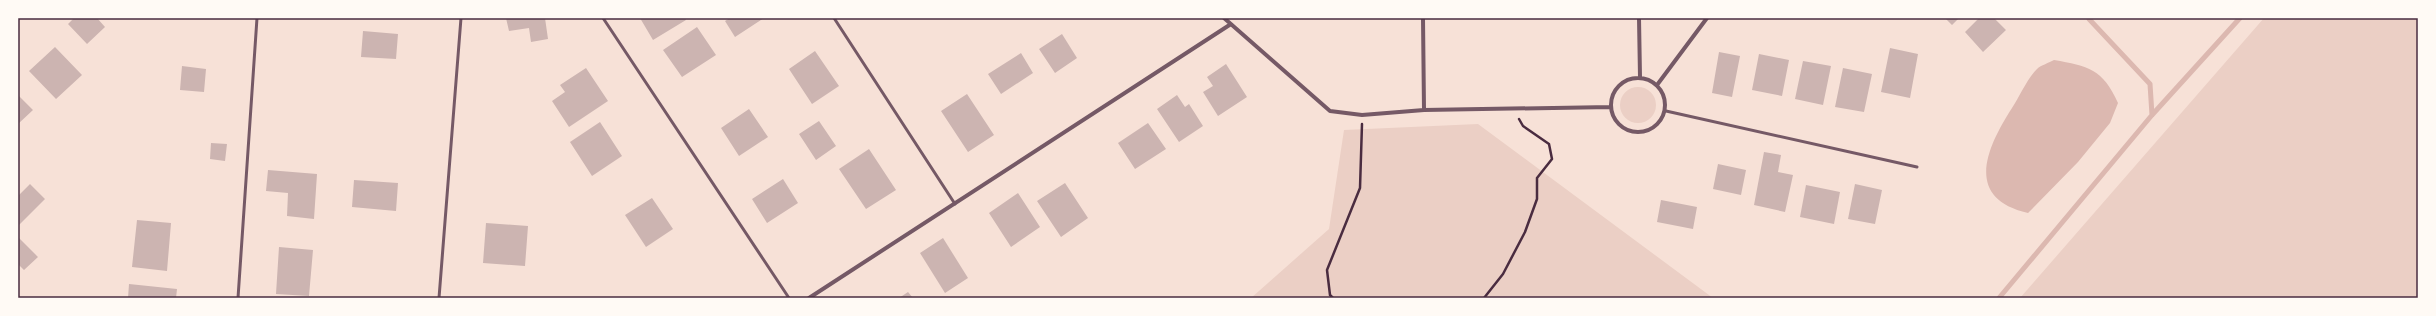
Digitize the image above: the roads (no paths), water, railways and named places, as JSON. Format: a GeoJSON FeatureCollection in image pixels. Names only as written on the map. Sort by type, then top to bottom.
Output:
{"type":"FeatureCollection","features":[{"type":"Feature","properties":{"kind":"street"},"geometry":{"type":"LineString","coordinates":[[1224,18],[1330,111],[1362,115],[1424,110],[1514,110],[1611,107]]}},
{"type":"Feature","properties":{"kind":"street"},"geometry":{"type":"LineString","coordinates":[[1423,18],[1424,110]]}},
{"type":"Feature","properties":{"kind":"street"},"geometry":{"type":"LineString","coordinates":[[1639,18],[1640,77]]}},
{"type":"Feature","properties":{"kind":"street"},"geometry":{"type":"LineString","coordinates":[[1657,85],[1707,18]]}},
{"type":"Feature","properties":{"kind":"street"},"geometry":{"type":"LineString","coordinates":[[809,298],[1231,24]]}},
{"type":"Feature","properties":{"kind":"street"},"geometry":{"type":"LineString","coordinates":[[1640,77],[1657,85],[1663,92],[1666,111],[1657,126],[1641,133],[1632,132],[1621,126],[1613,116],[1611,107],[1612,98],[1619,86],[1631,78],[1640,77]]}},
{"type":"Feature","properties":{"kind":"lane"},"geometry":{"type":"LineString","coordinates":[[238,298],[257,18]]}},
{"type":"Feature","properties":{"kind":"lane"},"geometry":{"type":"LineString","coordinates":[[439,298],[461,18]]}},
{"type":"Feature","properties":{"kind":"lane"},"geometry":{"type":"LineString","coordinates":[[603,18],[789,298]]}},
{"type":"Feature","properties":{"kind":"lane"},"geometry":{"type":"LineString","coordinates":[[834,18],[955,204]]}},
{"type":"Feature","properties":{"kind":"lane"},"geometry":{"type":"LineString","coordinates":[[1666,111],[1917,167]]}},
{"type":"Feature","properties":{"kind":"waterway"},"geometry":{"type":"LineString","coordinates":[[1999,298],[2152,115],[2240,18]]}},
{"type":"Feature","properties":{"kind":"waterway"},"geometry":{"type":"LineString","coordinates":[[2089,19],[2150,84],[2152,115]]}}]}
